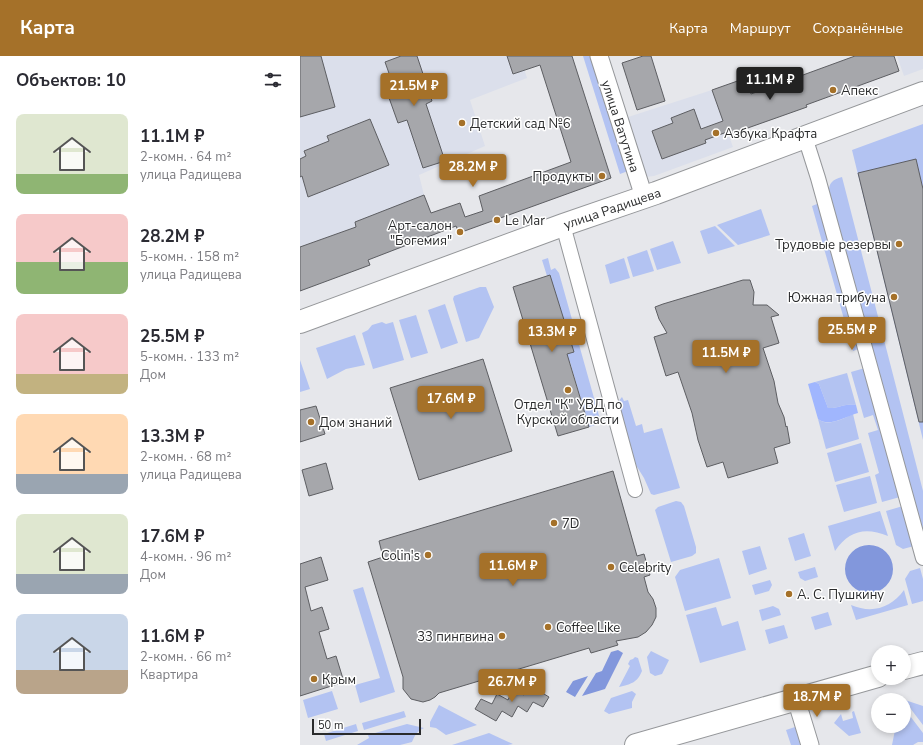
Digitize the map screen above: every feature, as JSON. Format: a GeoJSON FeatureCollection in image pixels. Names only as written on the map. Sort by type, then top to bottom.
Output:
{"type":"FeatureCollection","features":[{"type":"Feature","properties":{"kind":"main road","name":"улица Радищева"},"geometry":{"type":"LineString","coordinates":[[300,322],[563,225],[644,197],[923,93]]}},
{"type":"Feature","properties":{"kind":"main road"},"geometry":{"type":"LineString","coordinates":[[911,666],[923,663]]}},
{"type":"Feature","properties":{"kind":"main road"},"geometry":{"type":"LineString","coordinates":[[636,745],[871,678]]}},
{"type":"Feature","properties":{"kind":"street","name":"улица Ватутина"},"geometry":{"type":"LineString","coordinates":[[598,56],[644,197]]}},
{"type":"Feature","properties":{"kind":"street"},"geometry":{"type":"LineString","coordinates":[[805,137],[818,178],[923,558]]}},
{"type":"Feature","properties":{"kind":"street"},"geometry":{"type":"LineString","coordinates":[[563,225],[635,490]]}},
{"type":"Feature","properties":{"kind":"street"},"geometry":{"type":"LineString","coordinates":[[796,700],[810,745]]}},
{"type":"Feature","properties":{"kind":"shaded area"},"geometry":{"type":"Polygon","coordinates":[[[300,56],[520,56],[527,78],[470,100],[485,146],[419,175],[424,195],[438,233],[369,260],[370,265],[300,291],[300,56]]]}},
{"type":"Feature","properties":{"kind":"shaded area"},"geometry":{"type":"Polygon","coordinates":[[[583,56],[592,56],[628,171],[620,174],[583,56]]]}},
{"type":"Feature","properties":{"kind":"shaded area"},"geometry":{"type":"Polygon","coordinates":[[[897,56],[923,56],[923,69],[904,76],[897,56]]]}},
{"type":"Feature","properties":{"kind":"shaded area"},"geometry":{"type":"Polygon","coordinates":[[[712,90],[733,147],[654,176],[645,177],[625,118],[712,90]]]}},
{"type":"Feature","properties":{"kind":"shaded area","name":"Трудовые резервы"},"geometry":{"type":"Polygon","coordinates":[[[923,124],[923,440],[852,150],[923,124]]]}},
{"type":"Feature","properties":{"kind":"shaded area"},"geometry":{"type":"Polygon","coordinates":[[[842,177],[923,491],[923,537],[829,196],[829,188],[831,183],[842,177]]]}},
{"type":"Feature","properties":{"kind":"shaded area"},"geometry":{"type":"Polygon","coordinates":[[[817,204],[820,205],[859,349],[853,351],[812,206],[817,204]]]}},
{"type":"Feature","properties":{"kind":"shaded area"},"geometry":{"type":"Polygon","coordinates":[[[761,209],[770,235],[738,245],[717,225],[761,209]]]}},
{"type":"Feature","properties":{"kind":"shaded area"},"geometry":{"type":"Polygon","coordinates":[[[715,226],[735,246],[708,254],[700,231],[715,226]]]}},
{"type":"Feature","properties":{"kind":"shaded area"},"geometry":{"type":"Polygon","coordinates":[[[673,241],[681,263],[657,270],[650,249],[673,241]]]}},
{"type":"Feature","properties":{"kind":"shaded area"},"geometry":{"type":"Polygon","coordinates":[[[647,250],[654,271],[633,277],[627,257],[647,250]]]}},
{"type":"Feature","properties":{"kind":"shaded area"},"geometry":{"type":"Polygon","coordinates":[[[548,258],[551,270],[555,268],[559,273],[601,423],[589,427],[570,362],[557,357],[574,352],[550,276],[547,276],[542,260],[548,258]]]}},
{"type":"Feature","properties":{"kind":"shaded area"},"geometry":{"type":"Polygon","coordinates":[[[624,258],[630,278],[610,284],[605,265],[624,258]]]}},
{"type":"Feature","properties":{"kind":"shaded area"},"geometry":{"type":"Polygon","coordinates":[[[480,287],[486,287],[494,307],[479,338],[466,342],[453,299],[454,296],[480,287]]]}},
{"type":"Feature","properties":{"kind":"shaded area"},"geometry":{"type":"Polygon","coordinates":[[[445,304],[458,343],[441,349],[428,310],[445,304]]]}},
{"type":"Feature","properties":{"kind":"shaded area"},"geometry":{"type":"Polygon","coordinates":[[[416,315],[428,353],[411,358],[399,320],[416,315]]]}},
{"type":"Feature","properties":{"kind":"shaded area"},"geometry":{"type":"Polygon","coordinates":[[[382,322],[386,324],[393,322],[404,360],[373,369],[362,333],[368,330],[372,325],[382,322]]]}},
{"type":"Feature","properties":{"kind":"shaded area"},"geometry":{"type":"Polygon","coordinates":[[[355,335],[365,365],[346,369],[327,379],[316,348],[355,335]]]}},
{"type":"Feature","properties":{"kind":"shaded area"},"geometry":{"type":"Polygon","coordinates":[[[300,360],[310,389],[300,392],[300,360]]]}},
{"type":"Feature","properties":{"kind":"shaded area"},"geometry":{"type":"Polygon","coordinates":[[[865,368],[900,497],[882,502],[875,475],[879,473],[868,433],[878,430],[873,415],[864,418],[851,372],[865,368]]]}},
{"type":"Feature","properties":{"kind":"shaded area"},"geometry":{"type":"Polygon","coordinates":[[[847,373],[856,405],[828,408],[819,384],[815,382],[847,373]]]}},
{"type":"Feature","properties":{"kind":"shaded area"},"geometry":{"type":"Polygon","coordinates":[[[815,382],[819,384],[828,408],[856,405],[858,413],[832,422],[818,419],[808,384],[815,382]]]}},
{"type":"Feature","properties":{"kind":"shaded area"},"geometry":{"type":"Polygon","coordinates":[[[622,397],[624,401],[628,400],[636,426],[642,424],[644,433],[662,428],[680,488],[654,495],[651,494],[644,478],[634,462],[617,403],[622,397]]]}},
{"type":"Feature","properties":{"kind":"shaded area"},"geometry":{"type":"Polygon","coordinates":[[[853,414],[859,439],[826,449],[818,419],[830,422],[840,420],[853,414]]]}},
{"type":"Feature","properties":{"kind":"shaded area"},"geometry":{"type":"Polygon","coordinates":[[[861,443],[869,472],[835,482],[827,453],[861,443]]]}},
{"type":"Feature","properties":{"kind":"shaded area"},"geometry":{"type":"Polygon","coordinates":[[[870,476],[877,503],[844,512],[836,485],[870,476]]]}},
{"type":"Feature","properties":{"kind":"shaded area"},"geometry":{"type":"Polygon","coordinates":[[[676,501],[681,502],[684,506],[696,547],[696,553],[692,556],[671,562],[655,510],[658,507],[676,501]]]}},
{"type":"Feature","properties":{"kind":"shaded area"},"geometry":{"type":"Polygon","coordinates":[[[903,506],[914,546],[903,549],[896,545],[886,511],[903,506]]]}},
{"type":"Feature","properties":{"kind":"shaded area"},"geometry":{"type":"Polygon","coordinates":[[[880,511],[888,536],[880,533],[865,531],[858,532],[846,539],[835,551],[828,526],[880,511]]]}},
{"type":"Feature","properties":{"kind":"shaded area"},"geometry":{"type":"Polygon","coordinates":[[[804,533],[811,556],[795,561],[788,538],[804,533]]]}},
{"type":"Feature","properties":{"kind":"shaded area"},"geometry":{"type":"Polygon","coordinates":[[[864,545],[874,545],[883,549],[889,555],[892,560],[892,578],[883,589],[874,593],[864,593],[855,589],[849,583],[845,574],[845,564],[849,555],[855,549],[864,545]]]}},
{"type":"Feature","properties":{"kind":"shaded area"},"geometry":{"type":"Polygon","coordinates":[[[760,546],[767,569],[749,575],[742,551],[760,546]]]}},
{"type":"Feature","properties":{"kind":"shaded area"},"geometry":{"type":"Polygon","coordinates":[[[719,558],[731,598],[685,611],[675,577],[680,570],[719,558]]]}},
{"type":"Feature","properties":{"kind":"shaded area"},"geometry":{"type":"Polygon","coordinates":[[[815,567],[818,577],[805,581],[800,578],[798,572],[815,567]]]}},
{"type":"Feature","properties":{"kind":"shaded area"},"geometry":{"type":"Polygon","coordinates":[[[920,568],[923,579],[923,601],[912,604],[905,579],[910,571],[920,568]]]}},
{"type":"Feature","properties":{"kind":"shaded area"},"geometry":{"type":"Polygon","coordinates":[[[770,580],[772,585],[769,591],[755,595],[752,585],[770,580]]]}},
{"type":"Feature","properties":{"kind":"shaded area"},"geometry":{"type":"Polygon","coordinates":[[[363,587],[395,692],[360,703],[355,685],[380,678],[353,590],[363,587]]]}},
{"type":"Feature","properties":{"kind":"shaded area"},"geometry":{"type":"Polygon","coordinates":[[[904,590],[908,605],[856,620],[851,605],[866,609],[880,608],[893,601],[904,590]]]}},
{"type":"Feature","properties":{"kind":"shaded area"},"geometry":{"type":"Polygon","coordinates":[[[773,606],[779,609],[781,615],[762,621],[759,610],[773,606]]]}},
{"type":"Feature","properties":{"kind":"shaded area"},"geometry":{"type":"Polygon","coordinates":[[[716,607],[722,626],[738,621],[746,650],[700,663],[686,615],[716,607]]]}},
{"type":"Feature","properties":{"kind":"shaded area"},"geometry":{"type":"Polygon","coordinates":[[[828,612],[832,625],[815,630],[811,617],[828,612]]]}},
{"type":"Feature","properties":{"kind":"shaded area"},"geometry":{"type":"Polygon","coordinates":[[[784,625],[788,638],[769,644],[765,630],[784,625]]]}},
{"type":"Feature","properties":{"kind":"shaded area"},"geometry":{"type":"Polygon","coordinates":[[[618,650],[623,653],[605,689],[582,696],[596,673],[602,671],[611,652],[618,650]]]}},
{"type":"Feature","properties":{"kind":"shaded area"},"geometry":{"type":"Polygon","coordinates":[[[651,651],[669,660],[662,674],[655,676],[650,673],[647,657],[651,651]]]}},
{"type":"Feature","properties":{"kind":"shaded area"},"geometry":{"type":"Polygon","coordinates":[[[635,657],[638,658],[642,671],[640,675],[636,681],[619,687],[630,666],[628,664],[630,660],[635,657]]]}},
{"type":"Feature","properties":{"kind":"shaded area"},"geometry":{"type":"Polygon","coordinates":[[[588,676],[575,697],[566,692],[573,681],[588,676]]]}},
{"type":"Feature","properties":{"kind":"shaded area"},"geometry":{"type":"Polygon","coordinates":[[[332,691],[338,709],[308,718],[303,700],[332,691]]]}},
{"type":"Feature","properties":{"kind":"shaded area"},"geometry":{"type":"Polygon","coordinates":[[[632,691],[636,694],[632,702],[632,708],[609,714],[604,711],[611,698],[632,691]]]}},
{"type":"Feature","properties":{"kind":"shaded area"},"geometry":{"type":"Polygon","coordinates":[[[911,702],[923,706],[923,725],[911,709],[911,702]]]}},
{"type":"Feature","properties":{"kind":"shaded area"},"geometry":{"type":"Polygon","coordinates":[[[439,705],[477,725],[446,735],[436,728],[430,727],[430,722],[439,705]]]}},
{"type":"Feature","properties":{"kind":"shaded area"},"geometry":{"type":"Polygon","coordinates":[[[404,711],[406,717],[364,730],[362,723],[404,711]]]}},
{"type":"Feature","properties":{"kind":"shaded area"},"geometry":{"type":"Polygon","coordinates":[[[854,711],[861,733],[849,736],[834,723],[841,714],[843,721],[853,718],[852,712],[854,711]]]}},
{"type":"Feature","properties":{"kind":"shaded area"},"geometry":{"type":"Polygon","coordinates":[[[911,717],[923,733],[923,742],[918,742],[913,745],[892,745],[894,733],[911,733],[911,717]]]}},
{"type":"Feature","properties":{"kind":"shaded area"},"geometry":{"type":"Polygon","coordinates":[[[356,724],[358,731],[326,741],[324,734],[356,724]]]}},
{"type":"Feature","properties":{"kind":"shaded area"},"geometry":{"type":"Polygon","coordinates":[[[407,724],[424,728],[416,734],[412,742],[400,745],[357,745],[369,738],[368,735],[407,724]]]}},
{"type":"Feature","properties":{"kind":"shaded area"},"geometry":{"type":"Polygon","coordinates":[[[798,726],[804,745],[791,745],[786,730],[798,726]]]}},
{"type":"Feature","properties":{"kind":"shaded area"},"geometry":{"type":"Polygon","coordinates":[[[489,733],[513,744],[452,745],[489,733]]]}},
{"type":"Feature","properties":{"kind":"building"},"geometry":{"type":"Polygon","coordinates":[[[300,56],[321,56],[335,107],[300,117],[300,56]]]}},
{"type":"Feature","properties":{"kind":"building"},"geometry":{"type":"Polygon","coordinates":[[[401,56],[417,56],[432,101],[426,104],[445,161],[423,168],[407,120],[398,123],[388,95],[396,93],[385,62],[401,56]]]}},
{"type":"Feature","properties":{"kind":"building"},"geometry":{"type":"Polygon","coordinates":[[[507,56],[572,56],[611,178],[459,233],[456,226],[368,260],[370,265],[300,291],[300,247],[356,227],[355,222],[424,195],[431,213],[460,203],[465,217],[483,211],[479,196],[571,162],[540,65],[513,74],[507,56]]]}},
{"type":"Feature","properties":{"kind":"building"},"geometry":{"type":"Polygon","coordinates":[[[643,56],[651,56],[665,101],[637,110],[622,63],[643,56]]]}},
{"type":"Feature","properties":{"kind":"building"},"geometry":{"type":"Polygon","coordinates":[[[855,56],[894,56],[899,71],[806,105],[807,107],[728,135],[727,132],[705,140],[706,143],[662,159],[652,131],[673,123],[671,118],[694,109],[701,129],[723,121],[712,90],[746,78],[751,94],[855,56]]]}},
{"type":"Feature","properties":{"kind":"building"},"geometry":{"type":"Polygon","coordinates":[[[370,119],[389,165],[308,197],[302,176],[300,177],[300,159],[306,156],[304,151],[329,141],[327,136],[370,119]]]}},
{"type":"Feature","properties":{"kind":"building","name":"Трудовые резервы"},"geometry":{"type":"Polygon","coordinates":[[[916,159],[923,189],[923,422],[919,422],[858,173],[916,159]]]}},
{"type":"Feature","properties":{"kind":"building"},"geometry":{"type":"Polygon","coordinates":[[[550,275],[574,352],[567,354],[589,427],[558,436],[513,287],[550,275]]]}},
{"type":"Feature","properties":{"kind":"building"},"geometry":{"type":"Polygon","coordinates":[[[743,280],[750,280],[754,292],[753,305],[767,305],[779,315],[771,317],[779,343],[763,348],[774,381],[778,403],[784,417],[786,427],[787,426],[790,443],[774,448],[778,463],[728,478],[723,462],[707,467],[698,440],[692,413],[678,372],[666,376],[654,337],[667,333],[659,319],[655,307],[743,280]]]}},
{"type":"Feature","properties":{"kind":"building"},"geometry":{"type":"Polygon","coordinates":[[[483,359],[512,451],[419,480],[390,388],[483,359]]]}},
{"type":"Feature","properties":{"kind":"building","name":"Дом знаний"},"geometry":{"type":"Polygon","coordinates":[[[316,406],[325,434],[300,442],[300,410],[316,406]]]}},
{"type":"Feature","properties":{"kind":"building"},"geometry":{"type":"Polygon","coordinates":[[[326,463],[333,489],[309,496],[302,470],[326,463]]]}},
{"type":"Feature","properties":{"kind":"building"},"geometry":{"type":"Polygon","coordinates":[[[613,471],[637,556],[644,554],[650,575],[644,577],[648,592],[653,599],[656,608],[656,617],[646,632],[638,637],[616,641],[618,645],[591,653],[589,648],[439,693],[430,700],[423,702],[411,699],[403,689],[403,677],[368,562],[383,557],[379,541],[613,471]]]}},
{"type":"Feature","properties":{"kind":"building"},"geometry":{"type":"Polygon","coordinates":[[[321,557],[328,580],[305,587],[311,611],[322,607],[329,629],[319,632],[327,659],[336,656],[344,682],[300,696],[300,564],[321,557]]]}},
{"type":"Feature","properties":{"kind":"building"},"geometry":{"type":"Polygon","coordinates":[[[529,685],[549,697],[543,707],[533,702],[527,712],[518,706],[512,717],[502,711],[496,721],[475,709],[481,699],[492,704],[497,694],[508,700],[513,689],[524,695],[529,685]]]}},
{"type":"Feature","properties":{"kind":"place","name":"Апекс"},"geometry":{"type":"Point","coordinates":[833,90]}},
{"type":"Feature","properties":{"kind":"place","name":"Детский сад №6"},"geometry":{"type":"Point","coordinates":[462,123]}},
{"type":"Feature","properties":{"kind":"place","name":"Азбука Крафта"},"geometry":{"type":"Point","coordinates":[716,133]}},
{"type":"Feature","properties":{"kind":"place","name":"Продукты"},"geometry":{"type":"Point","coordinates":[602,176]}},
{"type":"Feature","properties":{"kind":"place","name":"Le Mar"},"geometry":{"type":"Point","coordinates":[497,220]}},
{"type":"Feature","properties":{"kind":"place","name":"Арт-салон \"Богемия\""},"geometry":{"type":"Point","coordinates":[460,232]}},
{"type":"Feature","properties":{"kind":"place","name":"Трудовые резервы"},"geometry":{"type":"Point","coordinates":[899,244]}},
{"type":"Feature","properties":{"kind":"place","name":"Южная трибуна"},"geometry":{"type":"Point","coordinates":[894,297]}},
{"type":"Feature","properties":{"kind":"place","name":"Отдел \"К\" УВД по Курской области"},"geometry":{"type":"Point","coordinates":[568,390]}},
{"type":"Feature","properties":{"kind":"place","name":"Дом знаний"},"geometry":{"type":"Point","coordinates":[311,422]}},
{"type":"Feature","properties":{"kind":"place","name":"7D"},"geometry":{"type":"Point","coordinates":[554,523]}},
{"type":"Feature","properties":{"kind":"place","name":"Colin's"},"geometry":{"type":"Point","coordinates":[428,555]}},
{"type":"Feature","properties":{"kind":"place","name":"Celebrity"},"geometry":{"type":"Point","coordinates":[611,567]}},
{"type":"Feature","properties":{"kind":"place","name":"А. С. Пушкину"},"geometry":{"type":"Point","coordinates":[789,594]}},
{"type":"Feature","properties":{"kind":"place","name":"Coffee Like"},"geometry":{"type":"Point","coordinates":[548,627]}},
{"type":"Feature","properties":{"kind":"place","name":"33 пингвина"},"geometry":{"type":"Point","coordinates":[502,636]}},
{"type":"Feature","properties":{"kind":"place","name":"Крым"},"geometry":{"type":"Point","coordinates":[314,679]}}]}
